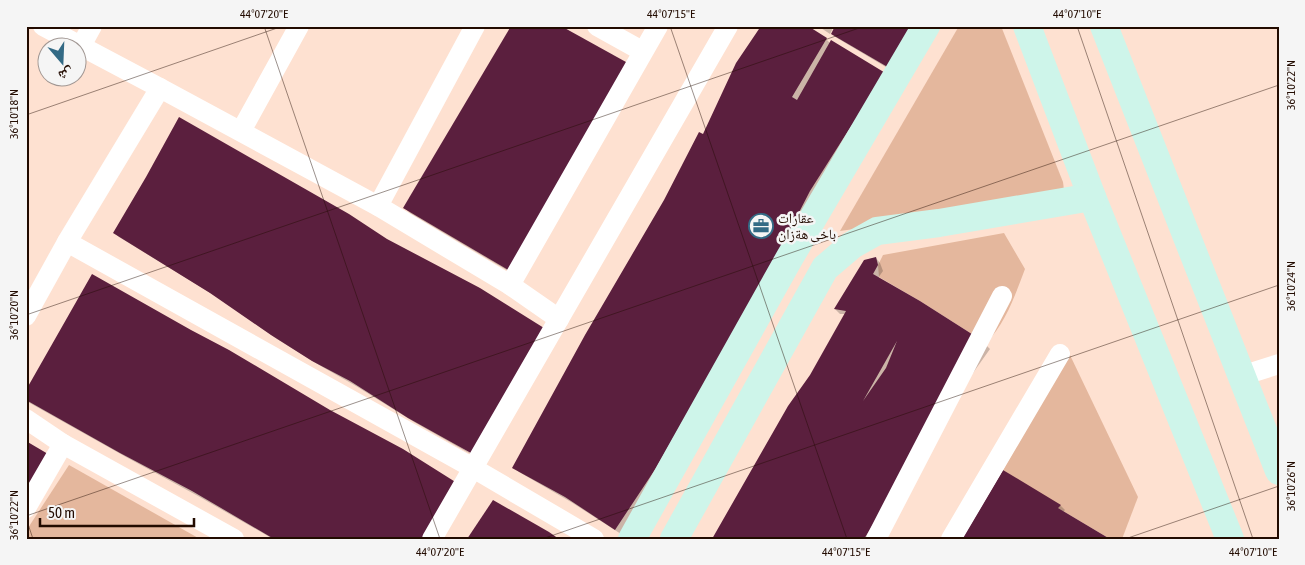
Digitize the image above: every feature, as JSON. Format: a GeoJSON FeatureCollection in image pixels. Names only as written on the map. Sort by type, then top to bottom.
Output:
{"type":"FeatureCollection","features":[{"type":"Feature","properties":{"kind":"street"},"geometry":{"type":"LineString","coordinates":[[43,26],[66,38]]}},
{"type":"Feature","properties":{"kind":"street"},"geometry":{"type":"LineString","coordinates":[[85,38],[92,26]]}},
{"type":"Feature","properties":{"kind":"street"},"geometry":{"type":"LineString","coordinates":[[241,132],[298,26]]}},
{"type":"Feature","properties":{"kind":"street"},"geometry":{"type":"LineString","coordinates":[[378,206],[475,26]]}},
{"type":"Feature","properties":{"kind":"street"},"geometry":{"type":"LineString","coordinates":[[597,26],[642,51]]}},
{"type":"Feature","properties":{"kind":"street"},"geometry":{"type":"LineString","coordinates":[[510,285],[658,26]]}},
{"type":"Feature","properties":{"kind":"street"},"geometry":{"type":"LineString","coordinates":[[432,539],[728,26]]}},
{"type":"Feature","properties":{"kind":"street"},"geometry":{"type":"LineString","coordinates":[[632,539],[790,257],[926,26]]}},
{"type":"Feature","properties":{"kind":"street"},"geometry":{"type":"LineString","coordinates":[[1027,26],[1092,197],[1230,539]]}},
{"type":"Feature","properties":{"kind":"street"},"geometry":{"type":"LineString","coordinates":[[1104,26],[1279,471]]}},
{"type":"Feature","properties":{"kind":"street"},"geometry":{"type":"LineString","coordinates":[[88,50],[378,206],[510,285],[560,319]]}},
{"type":"Feature","properties":{"kind":"street"},"geometry":{"type":"LineString","coordinates":[[26,316],[160,88]]}},
{"type":"Feature","properties":{"kind":"street"},"geometry":{"type":"LineString","coordinates":[[674,539],[825,268],[852,245],[877,231],[939,223],[1092,197]]}},
{"type":"Feature","properties":{"kind":"street"},"geometry":{"type":"LineString","coordinates":[[68,242],[473,468],[594,539]]}},
{"type":"Feature","properties":{"kind":"street"},"geometry":{"type":"LineString","coordinates":[[790,257],[825,268]]}},
{"type":"Feature","properties":{"kind":"street"},"geometry":{"type":"LineString","coordinates":[[876,539],[1002,296]]}},
{"type":"Feature","properties":{"kind":"street"},"geometry":{"type":"LineString","coordinates":[[951,539],[1060,354]]}},
{"type":"Feature","properties":{"kind":"street"},"geometry":{"type":"LineString","coordinates":[[1242,376],[1279,364]]}},
{"type":"Feature","properties":{"kind":"street"},"geometry":{"type":"LineString","coordinates":[[26,419],[63,444],[234,539]]}},
{"type":"Feature","properties":{"kind":"street"},"geometry":{"type":"LineString","coordinates":[[26,508],[63,444]]}},
{"type":"Feature","properties":{"kind":"shaded area"},"geometry":{"type":"Polygon","coordinates":[[[959,26],[1001,26],[1063,182],[1065,199],[840,231],[959,26]]]}},
{"type":"Feature","properties":{"kind":"shaded area"},"geometry":{"type":"Polygon","coordinates":[[[1004,233],[1025,269],[1014,299],[1004,318],[986,343],[879,277],[878,265],[883,255],[1004,233]]]}},
{"type":"Feature","properties":{"kind":"shaded area"},"geometry":{"type":"Polygon","coordinates":[[[1069,353],[1138,497],[1122,539],[1110,539],[1058,508],[1003,470],[1069,353]]]}},
{"type":"Feature","properties":{"kind":"shaded area"},"geometry":{"type":"Polygon","coordinates":[[[69,465],[200,539],[26,539],[26,531],[69,465]]]}},
{"type":"Feature","properties":{"kind":"building"},"geometry":{"type":"Polygon","coordinates":[[[511,26],[561,26],[635,67],[515,274],[403,208],[511,26]]]}},
{"type":"Feature","properties":{"kind":"building"},"geometry":{"type":"Polygon","coordinates":[[[761,26],[808,26],[827,38],[792,97],[797,100],[831,40],[887,74],[810,191],[775,259],[656,468],[615,530],[565,497],[512,468],[585,335],[664,200],[699,132],[703,134],[736,63],[761,26]]]}},
{"type":"Feature","properties":{"kind":"building"},"geometry":{"type":"Polygon","coordinates":[[[835,26],[917,26],[891,69],[831,34],[835,26]]]}},
{"type":"Feature","properties":{"kind":"building"},"geometry":{"type":"Polygon","coordinates":[[[179,117],[349,214],[387,239],[480,288],[552,333],[478,457],[408,418],[350,381],[312,361],[210,293],[113,233],[179,117]]]}},
{"type":"Feature","properties":{"kind":"building"},"geometry":{"type":"Polygon","coordinates":[[[876,257],[878,265],[873,274],[986,343],[864,539],[712,539],[788,406],[810,375],[846,311],[834,309],[864,260],[876,257]],[[897,341],[863,401],[886,368],[897,341]]]}},
{"type":"Feature","properties":{"kind":"building"},"geometry":{"type":"Polygon","coordinates":[[[92,274],[229,350],[330,410],[403,449],[457,483],[425,539],[274,539],[192,491],[26,400],[26,390],[92,274]]]}},
{"type":"Feature","properties":{"kind":"building"},"geometry":{"type":"Polygon","coordinates":[[[26,441],[48,454],[26,492],[26,441]]]}},
{"type":"Feature","properties":{"kind":"building"},"geometry":{"type":"Polygon","coordinates":[[[1003,470],[1061,505],[1058,508],[1110,539],[962,539],[1003,470]]]}},
{"type":"Feature","properties":{"kind":"building"},"geometry":{"type":"Polygon","coordinates":[[[493,500],[549,532],[559,539],[467,539],[493,500]]]}},
{"type":"Feature","properties":{"kind":"place","name":"عقارات باخی هةزان"},"geometry":{"type":"Point","coordinates":[761,226]}}]}
